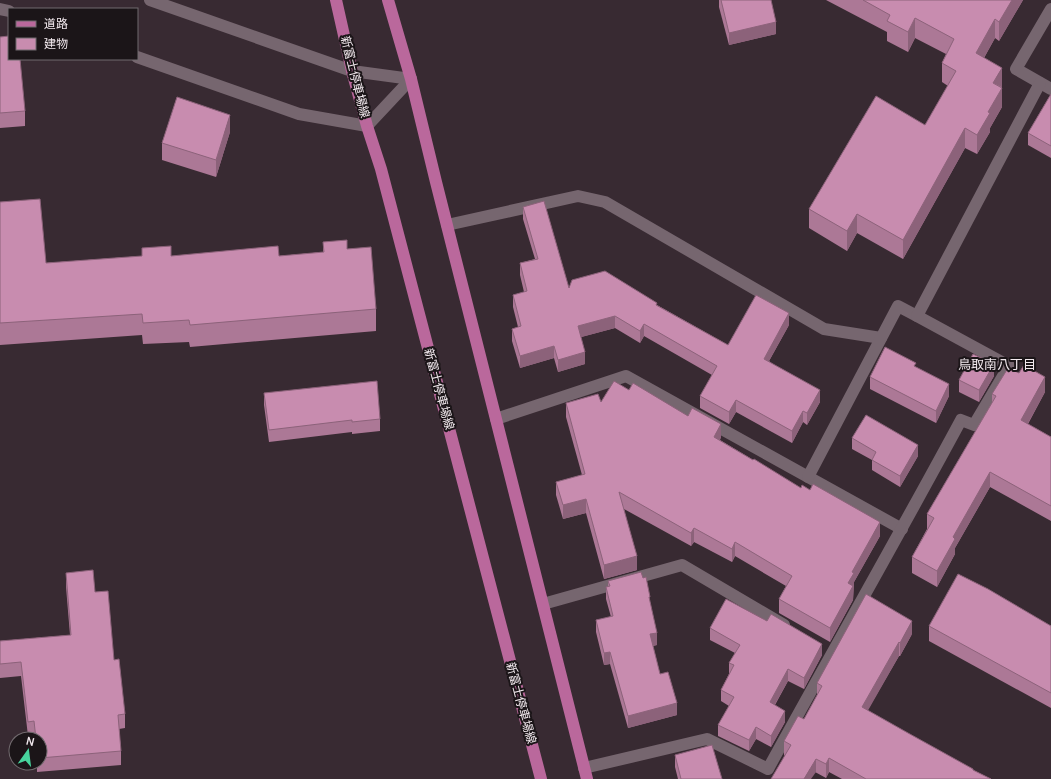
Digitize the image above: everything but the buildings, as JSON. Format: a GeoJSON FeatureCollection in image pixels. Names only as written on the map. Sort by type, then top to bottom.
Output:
{"type":"FeatureCollection","features":[{"type":"Feature","properties":{"kind":"main road","name":"新富士停車場線"},"geometry":{"type":"LineString","coordinates":[[336,0],[352,72],[381,169],[541,779]]}},
{"type":"Feature","properties":{"kind":"main road"},"geometry":{"type":"LineString","coordinates":[[388,0],[412,79],[447,225],[585,774]]}},
{"type":"Feature","properties":{"kind":"street"},"geometry":{"type":"LineString","coordinates":[[150,0],[352,72],[412,79]]}},
{"type":"Feature","properties":{"kind":"street"},"geometry":{"type":"LineString","coordinates":[[1051,9],[1016,69],[1051,89]]}},
{"type":"Feature","properties":{"kind":"street"},"geometry":{"type":"LineString","coordinates":[[138,57],[299,114],[367,126],[412,79]]}},
{"type":"Feature","properties":{"kind":"street"},"geometry":{"type":"LineString","coordinates":[[917,316],[1040,83]]}},
{"type":"Feature","properties":{"kind":"street"},"geometry":{"type":"LineString","coordinates":[[447,225],[578,196],[605,202],[824,329],[881,338]]}},
{"type":"Feature","properties":{"kind":"street"},"geometry":{"type":"LineString","coordinates":[[585,774],[707,739],[768,769],[828,650],[902,529],[961,420],[974,425],[1009,366],[898,306],[808,477]]}},
{"type":"Feature","properties":{"kind":"street"},"geometry":{"type":"LineString","coordinates":[[496,419],[626,376],[902,529]]}},
{"type":"Feature","properties":{"kind":"street"},"geometry":{"type":"LineString","coordinates":[[543,604],[682,565],[791,628]]}},
{"type":"Feature","properties":{"kind":"district","name":"鳥取南八丁目"},"geometry":{"type":"Point","coordinates":[997,364]}}]}
